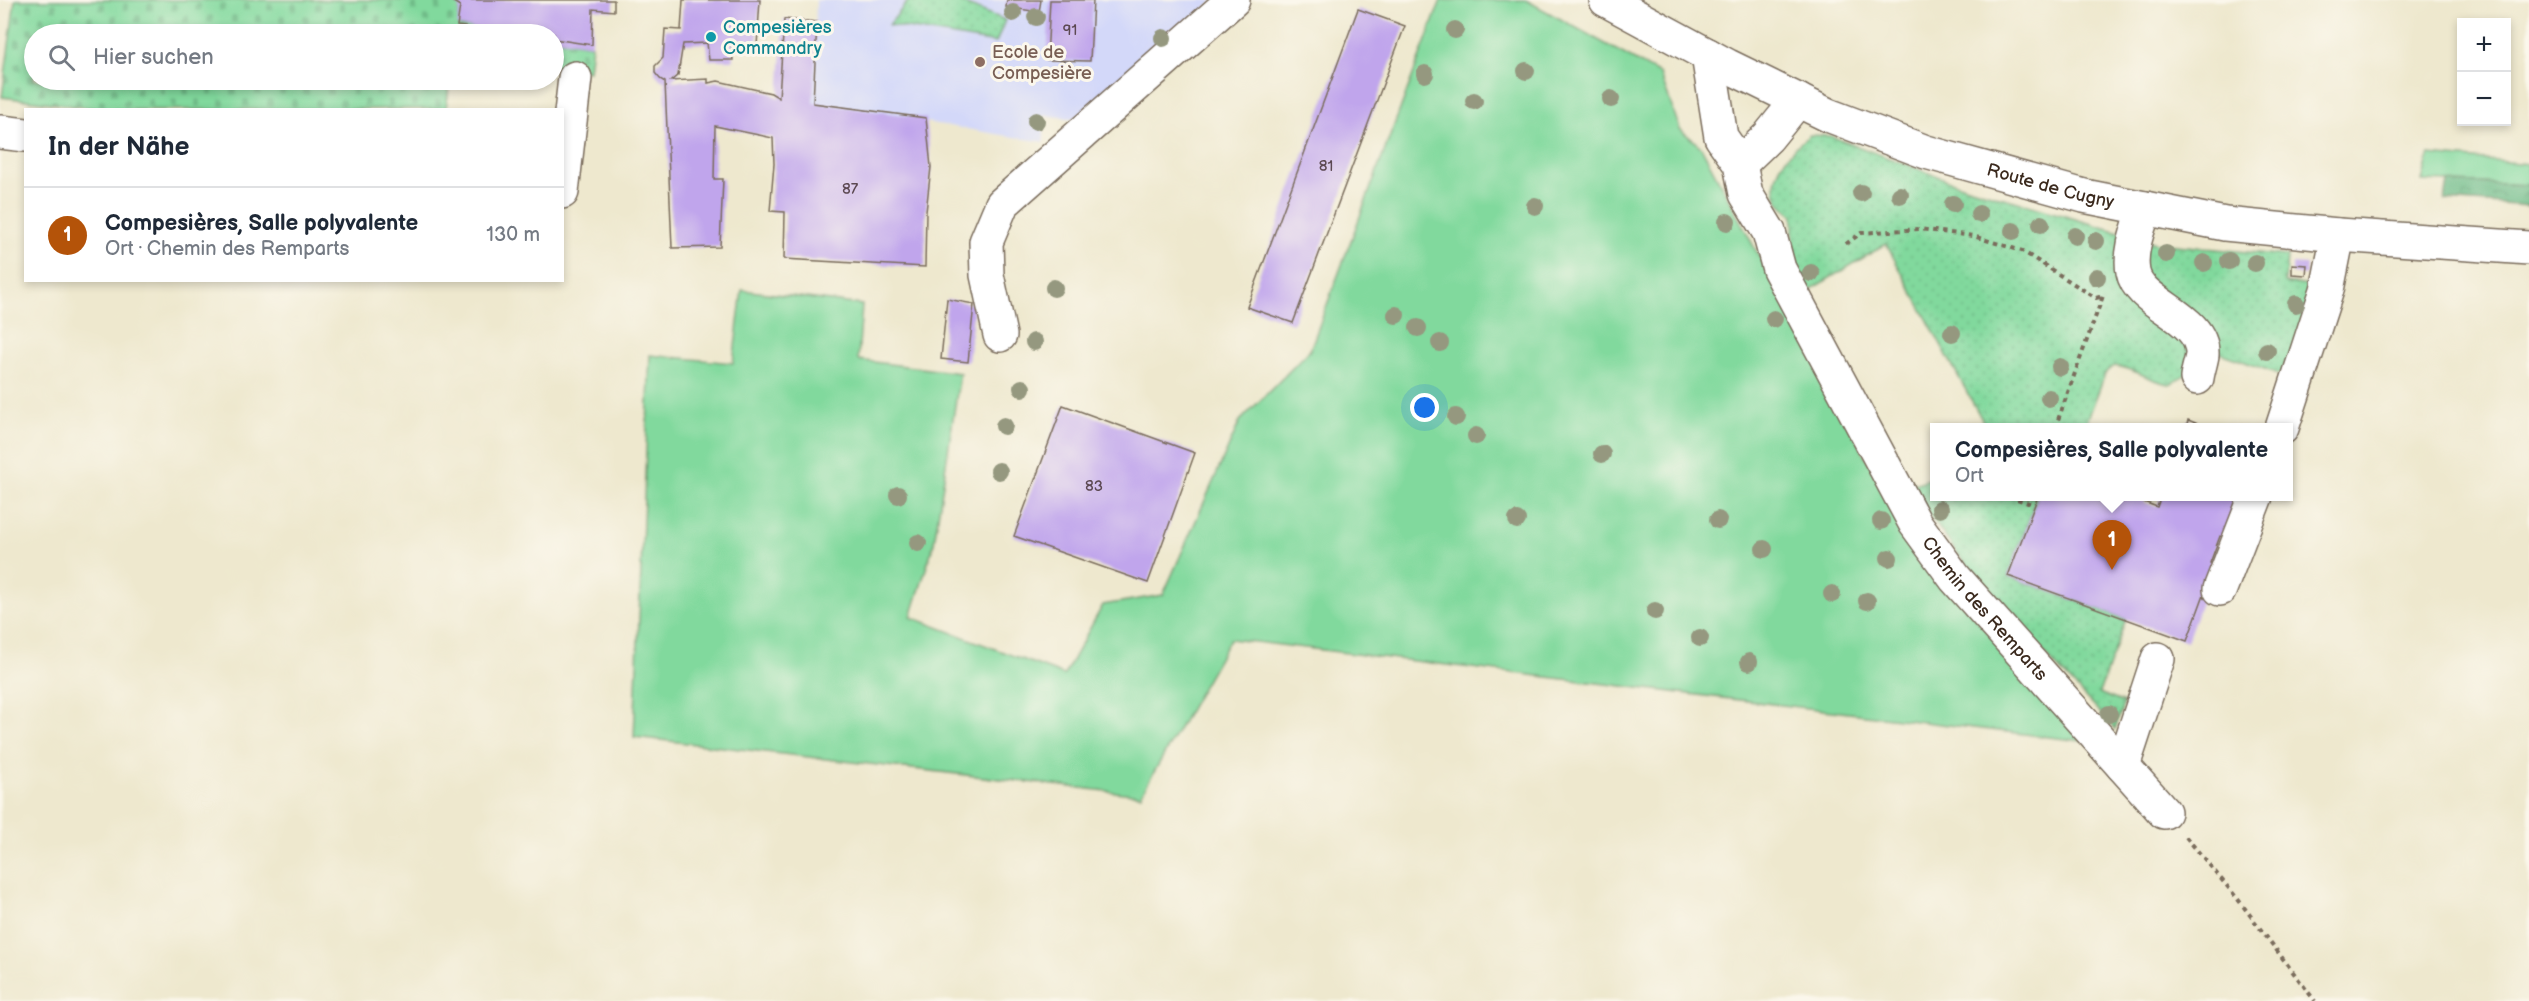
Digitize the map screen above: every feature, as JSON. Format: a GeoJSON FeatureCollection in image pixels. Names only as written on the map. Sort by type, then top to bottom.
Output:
{"type":"FeatureCollection","features":[{"type":"Feature","properties":{"kind":"street"},"geometry":{"type":"LineString","coordinates":[[1000,335],[987,275],[986,242],[1002,204],[1233,0]]}},
{"type":"Feature","properties":{"kind":"street","name":"Route de Cugny"},"geometry":{"type":"LineString","coordinates":[[1606,0],[1708,55],[1828,115],[1926,152],[2084,196],[2225,224],[2338,235],[2529,248]]}},
{"type":"Feature","properties":{"kind":"street","name":"Chemin des Remparts"},"geometry":{"type":"LineString","coordinates":[[1708,55],[1721,137],[1740,164],[1746,194],[1769,232],[1779,269],[1915,523],[1955,578],[2164,812]]}},
{"type":"Feature","properties":{"kind":"street"},"geometry":{"type":"LineString","coordinates":[[564,174],[575,78]]}},
{"type":"Feature","properties":{"kind":"street"},"geometry":{"type":"LineString","coordinates":[[1740,164],[1768,137],[1798,100]]}},
{"type":"Feature","properties":{"kind":"street"},"geometry":{"type":"LineString","coordinates":[[0,132],[24,135]]}},
{"type":"Feature","properties":{"kind":"street"},"geometry":{"type":"LineString","coordinates":[[2145,208],[2133,256],[2133,273],[2142,288],[2185,323],[2198,337],[2202,354],[2197,378]]}},
{"type":"Feature","properties":{"kind":"street"},"geometry":{"type":"LineString","coordinates":[[2284,423],[2328,290],[2338,235]]}},
{"type":"Feature","properties":{"kind":"street"},"geometry":{"type":"LineString","coordinates":[[2220,590],[2254,501]]}},
{"type":"Feature","properties":{"kind":"street"},"geometry":{"type":"LineString","coordinates":[[2123,765],[2158,659]]}},
{"type":"Feature","properties":{"kind":"path"},"geometry":{"type":"LineString","coordinates":[[1846,244],[1861,233],[1919,229],[1973,236],[2022,251],[2096,298],[2137,280]]}},
{"type":"Feature","properties":{"kind":"path"},"geometry":{"type":"LineString","coordinates":[[2057,423],[2103,296]]}},
{"type":"Feature","properties":{"kind":"path"},"geometry":{"type":"LineString","coordinates":[[2164,812],[2237,898],[2315,1001]]}},
{"type":"Feature","properties":{"kind":"shaded area","name":"Ecole de Compesière"},"geometry":{"type":"Polygon","coordinates":[[[816,0],[1214,0],[1083,120],[1044,115],[1044,142],[813,103],[816,0]]]}},
{"type":"Feature","properties":{"kind":"green space"},"geometry":{"type":"Polygon","coordinates":[[[15,0],[450,0],[460,6],[458,24],[24,24],[24,90],[449,90],[446,108],[90,108],[2,97],[15,0]]]}},
{"type":"Feature","properties":{"kind":"green space"},"geometry":{"type":"Polygon","coordinates":[[[909,0],[955,0],[1005,20],[996,43],[889,25],[909,0]]]}},
{"type":"Feature","properties":{"kind":"green space"},"geometry":{"type":"Polygon","coordinates":[[[1441,0],[1526,0],[1660,74],[1680,129],[1701,147],[1912,544],[2082,741],[1230,639],[1141,795],[634,737],[650,355],[733,363],[742,290],[862,305],[858,360],[960,373],[934,543],[911,617],[1064,675],[1103,605],[1163,595],[1240,421],[1310,350],[1441,0]]]}},
{"type":"Feature","properties":{"kind":"green space"},"geometry":{"type":"Polygon","coordinates":[[[564,41],[592,45],[589,71],[564,68],[564,41]]]}},
{"type":"Feature","properties":{"kind":"green space"},"geometry":{"type":"Polygon","coordinates":[[[1810,135],[1830,136],[1964,186],[2156,243],[2287,256],[2285,283],[2319,287],[2290,378],[2217,352],[2170,384],[2114,366],[2105,374],[2087,423],[1984,423],[1886,244],[1807,292],[1793,262],[1793,215],[1778,200],[1775,189],[1776,179],[1783,162],[1810,135]]]}},
{"type":"Feature","properties":{"kind":"green space"},"geometry":{"type":"Polygon","coordinates":[[[2429,155],[2529,164],[2529,185],[2422,181],[2429,155]]]}},
{"type":"Feature","properties":{"kind":"green space"},"geometry":{"type":"Polygon","coordinates":[[[2448,182],[2529,185],[2529,206],[2445,200],[2448,182]]]}},
{"type":"Feature","properties":{"kind":"green space"},"geometry":{"type":"Polygon","coordinates":[[[1930,479],[1930,501],[2036,501],[2008,576],[2126,619],[2099,693],[2124,703],[2115,729],[1980,582],[1932,519],[1911,485],[1930,479]]]}},
{"type":"Feature","properties":{"kind":"building"},"geometry":{"type":"Polygon","coordinates":[[[450,0],[614,0],[614,11],[593,9],[592,45],[564,41],[564,24],[457,24],[460,6],[450,0]]]}},
{"type":"Feature","properties":{"kind":"building"},"geometry":{"type":"Polygon","coordinates":[[[683,0],[760,0],[757,46],[732,45],[733,60],[709,60],[707,43],[683,44],[678,75],[671,81],[708,79],[708,83],[718,81],[771,93],[779,98],[784,19],[817,22],[813,103],[926,118],[931,167],[926,212],[925,267],[784,259],[785,212],[770,211],[774,164],[773,138],[715,126],[714,179],[723,179],[720,247],[672,248],[665,82],[655,73],[655,66],[663,58],[665,29],[681,30],[683,0]]]}},
{"type":"Feature","properties":{"kind":"building"},"geometry":{"type":"Polygon","coordinates":[[[1007,0],[1041,0],[1039,12],[1006,7],[1007,0]]]}},
{"type":"Feature","properties":{"kind":"building"},"geometry":{"type":"Polygon","coordinates":[[[1050,0],[1093,0],[1090,61],[1047,60],[1050,0]]]}},
{"type":"Feature","properties":{"kind":"building"},"geometry":{"type":"Polygon","coordinates":[[[1358,9],[1405,26],[1293,323],[1247,307],[1358,9]]]}},
{"type":"Feature","properties":{"kind":"building"},"geometry":{"type":"Polygon","coordinates":[[[2292,264],[2307,265],[2306,275],[2292,274],[2292,264]]]}},
{"type":"Feature","properties":{"kind":"building"},"geometry":{"type":"Polygon","coordinates":[[[947,299],[974,304],[968,362],[941,359],[947,299]]]}},
{"type":"Feature","properties":{"kind":"building"},"geometry":{"type":"Polygon","coordinates":[[[1063,405],[1195,453],[1148,583],[1014,536],[1063,405]]]}},
{"type":"Feature","properties":{"kind":"building"},"geometry":{"type":"Polygon","coordinates":[[[2036,501],[2144,501],[2157,507],[2159,501],[2238,501],[2226,537],[2220,536],[2210,563],[2215,564],[2187,641],[2008,576],[2036,501]]]}},
{"type":"Feature","properties":{"kind":"place","name":"Compesières Commandry"},"geometry":{"type":"Point","coordinates":[711,37]}},
{"type":"Feature","properties":{"kind":"place","name":"Ecole de Compesière"},"geometry":{"type":"Point","coordinates":[980,62]}},
{"type":"Feature","properties":{"kind":"place","name":"Compesières, Salle polyvalente"},"geometry":{"type":"Point","coordinates":[2112,570]}}]}
